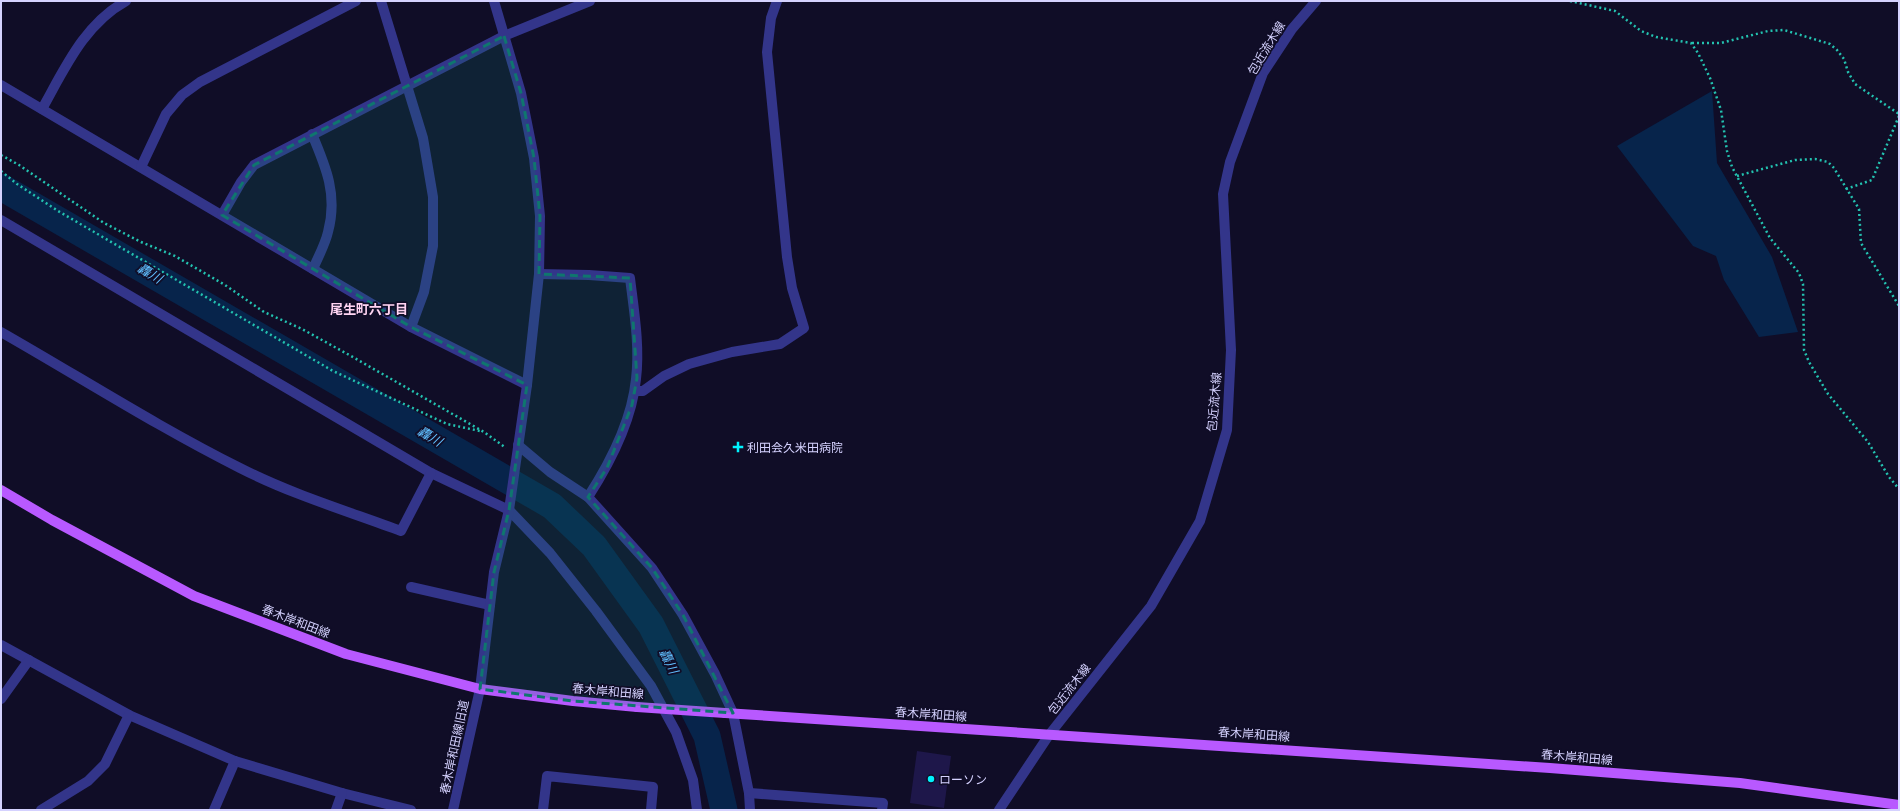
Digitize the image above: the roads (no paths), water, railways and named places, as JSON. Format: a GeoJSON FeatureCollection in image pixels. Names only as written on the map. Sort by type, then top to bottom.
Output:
{"type":"FeatureCollection","features":[{"type":"Feature","properties":{"kind":"main road","name":"春木岸和田線"},"geometry":{"type":"LineString","coordinates":[[1,490],[52,520],[194,596],[346,654],[480,689],[573,701],[637,707],[1049,735],[1276,748],[1740,783],[1899,805]]}},
{"type":"Feature","properties":{"kind":"street"},"geometry":{"type":"LineString","coordinates":[[42,109],[73,53],[94,27],[126,1]]}},
{"type":"Feature","properties":{"kind":"street"},"geometry":{"type":"LineString","coordinates":[[141,167],[166,114],[182,95],[200,82],[356,1]]}},
{"type":"Feature","properties":{"kind":"street"},"geometry":{"type":"LineString","coordinates":[[381,1],[423,138],[433,204],[433,246],[424,292],[411,328]]}},
{"type":"Feature","properties":{"kind":"street","name":"春木岸和田線旧道"},"geometry":{"type":"LineString","coordinates":[[453,810],[480,689],[494,572],[509,506],[527,385],[539,274],[540,216],[534,158],[522,93],[494,1]]}},
{"type":"Feature","properties":{"kind":"street"},"geometry":{"type":"LineString","coordinates":[[222,216],[241,182],[254,165],[504,36],[590,1]]}},
{"type":"Feature","properties":{"kind":"street"},"geometry":{"type":"LineString","coordinates":[[635,391],[643,391],[664,376],[689,364],[732,352],[780,344],[804,328],[792,288],[787,257],[766,52],[771,18],[778,1]]}},
{"type":"Feature","properties":{"kind":"street","name":"包近流木線"},"geometry":{"type":"LineString","coordinates":[[999,810],[1049,735],[1151,606],[1200,521],[1227,430],[1231,350],[1223,194],[1224,188],[1230,162],[1263,73],[1292,29],[1316,1]]}},
{"type":"Feature","properties":{"kind":"street"},"geometry":{"type":"LineString","coordinates":[[1,85],[411,328],[527,385]]}},
{"type":"Feature","properties":{"kind":"street"},"geometry":{"type":"LineString","coordinates":[[312,134],[327,168],[333,197],[328,232],[313,269]]}},
{"type":"Feature","properties":{"kind":"street"},"geometry":{"type":"LineString","coordinates":[[1,220],[431,473],[509,506],[550,553],[596,611],[651,686],[676,732],[693,780],[697,810]]}},
{"type":"Feature","properties":{"kind":"street"},"geometry":{"type":"LineString","coordinates":[[539,274],[630,278],[636,327],[637,378],[635,391],[632,405],[607,468],[588,497]]}},
{"type":"Feature","properties":{"kind":"street"},"geometry":{"type":"LineString","coordinates":[[1,332],[160,424],[241,468],[317,500],[401,531],[431,473]]}},
{"type":"Feature","properties":{"kind":"street"},"geometry":{"type":"LineString","coordinates":[[517,451],[588,497],[617,527],[656,574],[683,615],[715,674],[729,713],[749,793],[750,810]]}},
{"type":"Feature","properties":{"kind":"street"},"geometry":{"type":"LineString","coordinates":[[411,587],[490,605]]}},
{"type":"Feature","properties":{"kind":"street"},"geometry":{"type":"LineString","coordinates":[[1,645],[129,715],[235,761],[342,793],[411,810]]}},
{"type":"Feature","properties":{"kind":"street"},"geometry":{"type":"LineString","coordinates":[[1,699],[29,660]]}},
{"type":"Feature","properties":{"kind":"street"},"geometry":{"type":"LineString","coordinates":[[41,810],[88,781],[105,764],[129,715]]}},
{"type":"Feature","properties":{"kind":"street"},"geometry":{"type":"LineString","coordinates":[[214,810],[235,761]]}},
{"type":"Feature","properties":{"kind":"street"},"geometry":{"type":"LineString","coordinates":[[543,810],[546,776],[654,787],[651,810]]}},
{"type":"Feature","properties":{"kind":"street"},"geometry":{"type":"LineString","coordinates":[[336,810],[342,793]]}},
{"type":"Feature","properties":{"kind":"street"},"geometry":{"type":"LineString","coordinates":[[749,793],[883,803],[882,810]]}},
{"type":"Feature","properties":{"kind":"water"},"geometry":{"type":"Polygon","coordinates":[[[1712,91],[1717,163],[1772,257],[1798,332],[1759,337],[1724,280],[1716,256],[1693,246],[1617,146],[1712,91]]]}},
{"type":"Feature","properties":{"kind":"waterway","name":"轟川"},"geometry":{"type":"LineString","coordinates":[[1,187],[552,506],[594,546],[651,625],[707,736],[724,810]]}},
{"type":"Feature","properties":{"kind":"place","name":"利田会久米田病院"},"geometry":{"type":"Point","coordinates":[738,447]}},
{"type":"Feature","properties":{"kind":"place","name":"ローソン"},"geometry":{"type":"Point","coordinates":[931,779]}},
{"type":"Feature","properties":{"kind":"district","name":"尾生町六丁目"},"geometry":{"type":"Point","coordinates":[369,309]}}]}
